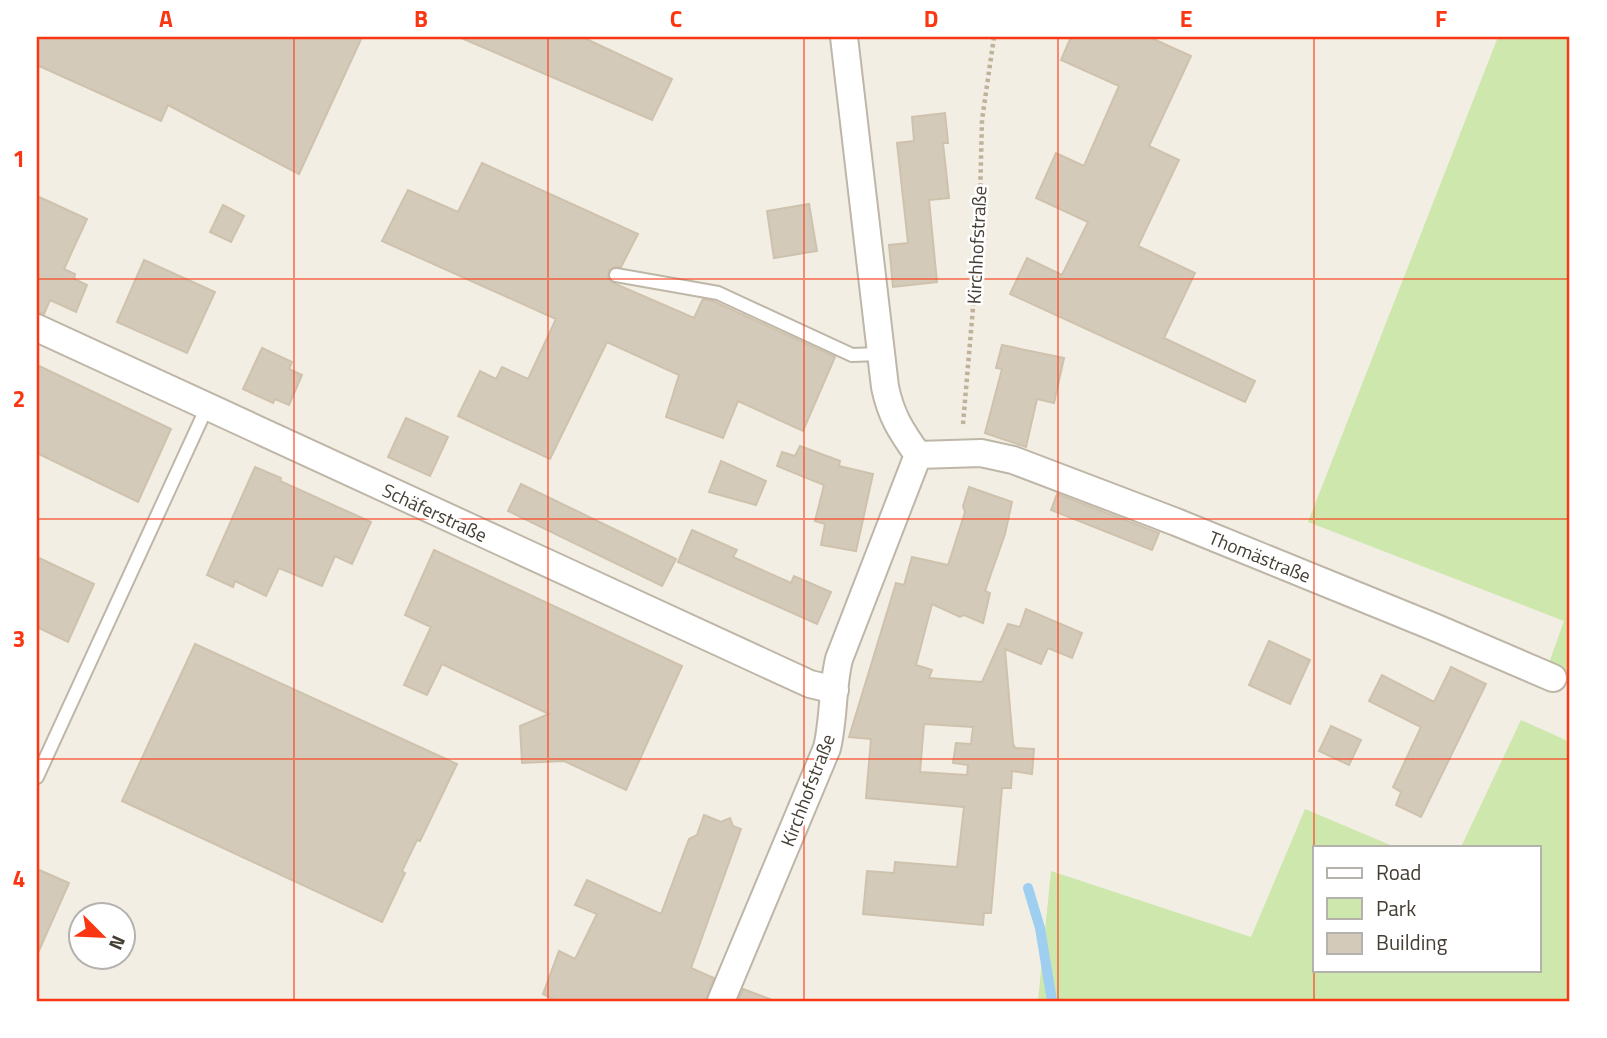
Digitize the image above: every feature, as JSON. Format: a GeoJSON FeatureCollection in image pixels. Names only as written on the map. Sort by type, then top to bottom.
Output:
{"type":"FeatureCollection","features":[{"type":"Feature","properties":{"kind":"street"},"geometry":{"type":"LineString","coordinates":[[844,37],[880,354],[890,410],[918,455],[960,453]]}},
{"type":"Feature","properties":{"kind":"street","name":"Schäferstraße"},"geometry":{"type":"LineString","coordinates":[[37,328],[810,684],[835,690]]}},
{"type":"Feature","properties":{"kind":"street","name":"Thomästraße"},"geometry":{"type":"LineString","coordinates":[[960,453],[981,453],[1013,460],[1175,522],[1553,678]]}},
{"type":"Feature","properties":{"kind":"street","name":"Kirchhofstraße"},"geometry":{"type":"LineString","coordinates":[[721,1001],[827,748],[832,729],[835,675],[846,637],[918,455]]}},
{"type":"Feature","properties":{"kind":"lane"},"geometry":{"type":"LineString","coordinates":[[616,275],[718,293],[852,355],[880,354]]}},
{"type":"Feature","properties":{"kind":"lane"},"geometry":{"type":"LineString","coordinates":[[37,777],[207,407]]}},
{"type":"Feature","properties":{"kind":"path","name":"Kirchhofstraße"},"geometry":{"type":"LineString","coordinates":[[960,453],[979,238],[982,120],[994,37]]}},
{"type":"Feature","properties":{"kind":"green space"},"geometry":{"type":"Polygon","coordinates":[[[1498,37],[1570,37],[1570,673],[1549,663],[1564,621],[1308,522],[1498,37]]]}},
{"type":"Feature","properties":{"kind":"green space"},"geometry":{"type":"Polygon","coordinates":[[[1521,720],[1570,742],[1570,1001],[1038,1001],[1051,871],[1251,937],[1305,809],[1393,846],[1313,846],[1313,972],[1540,972],[1540,846],[1461,846],[1521,720]]]}},
{"type":"Feature","properties":{"kind":"building"},"geometry":{"type":"Polygon","coordinates":[[[37,37],[362,37],[299,174],[168,105],[161,121],[37,65],[37,37]]]}},
{"type":"Feature","properties":{"kind":"building"},"geometry":{"type":"Polygon","coordinates":[[[459,37],[582,37],[672,79],[652,120],[459,37]]]}},
{"type":"Feature","properties":{"kind":"building"},"geometry":{"type":"Polygon","coordinates":[[[1071,37],[1149,37],[1191,56],[1149,146],[1179,160],[1138,246],[1195,273],[1164,338],[1255,381],[1245,402],[1010,294],[1027,258],[1062,275],[1088,222],[1036,198],[1056,153],[1084,166],[1119,86],[1061,60],[1071,37]]]}},
{"type":"Feature","properties":{"kind":"building"},"geometry":{"type":"Polygon","coordinates":[[[945,113],[948,143],[943,143],[949,198],[929,200],[937,282],[893,287],[889,245],[908,243],[897,143],[914,141],[912,117],[945,113]]]}},
{"type":"Feature","properties":{"kind":"building"},"geometry":{"type":"Polygon","coordinates":[[[482,163],[638,234],[621,267],[609,270],[608,277],[611,282],[694,318],[703,299],[713,301],[835,357],[803,431],[738,401],[723,438],[666,417],[679,375],[607,342],[550,459],[458,416],[480,371],[496,379],[502,367],[528,379],[556,319],[382,241],[408,190],[458,212],[482,163]]]}},
{"type":"Feature","properties":{"kind":"building"},"geometry":{"type":"Polygon","coordinates":[[[37,196],[87,219],[64,269],[75,274],[74,279],[87,285],[76,312],[50,300],[44,314],[37,312],[37,196]]]}},
{"type":"Feature","properties":{"kind":"building"},"geometry":{"type":"Polygon","coordinates":[[[809,204],[817,251],[774,258],[767,211],[809,204]]]}},
{"type":"Feature","properties":{"kind":"building"},"geometry":{"type":"Polygon","coordinates":[[[223,205],[244,216],[231,242],[210,232],[223,205]]]}},
{"type":"Feature","properties":{"kind":"building"},"geometry":{"type":"Polygon","coordinates":[[[144,260],[215,292],[187,353],[117,322],[144,260]]]}},
{"type":"Feature","properties":{"kind":"building"},"geometry":{"type":"Polygon","coordinates":[[[1002,345],[1064,358],[1054,403],[1037,399],[1026,447],[985,433],[1002,369],[996,368],[1002,345]]]}},
{"type":"Feature","properties":{"kind":"building"},"geometry":{"type":"Polygon","coordinates":[[[262,348],[292,362],[289,369],[302,375],[289,405],[275,399],[273,403],[243,389],[262,348]]]}},
{"type":"Feature","properties":{"kind":"building"},"geometry":{"type":"Polygon","coordinates":[[[37,365],[171,429],[138,502],[37,453],[37,365]]]}},
{"type":"Feature","properties":{"kind":"building"},"geometry":{"type":"Polygon","coordinates":[[[406,418],[448,437],[430,476],[388,457],[406,418]]]}},
{"type":"Feature","properties":{"kind":"building"},"geometry":{"type":"Polygon","coordinates":[[[800,446],[840,461],[839,466],[873,474],[856,551],[821,545],[825,524],[815,521],[824,485],[777,466],[782,452],[795,456],[800,446]]]}},
{"type":"Feature","properties":{"kind":"building"},"geometry":{"type":"Polygon","coordinates":[[[721,461],[766,481],[756,505],[709,492],[721,461]]]}},
{"type":"Feature","properties":{"kind":"building"},"geometry":{"type":"Polygon","coordinates":[[[255,467],[371,522],[352,564],[335,556],[322,586],[279,568],[266,596],[235,581],[233,587],[207,575],[255,467]]]}},
{"type":"Feature","properties":{"kind":"building"},"geometry":{"type":"Polygon","coordinates":[[[521,484],[676,559],[662,586],[508,511],[521,484]]]}},
{"type":"Feature","properties":{"kind":"building"},"geometry":{"type":"Polygon","coordinates":[[[969,487],[1012,502],[1005,534],[985,591],[990,593],[983,623],[964,615],[960,617],[932,604],[916,665],[932,670],[929,678],[982,682],[1008,624],[1020,627],[1026,609],[1082,633],[1072,658],[1048,648],[1041,664],[1005,649],[1013,743],[1015,748],[1034,749],[1032,774],[1012,771],[1011,788],[1002,788],[991,913],[984,913],[983,925],[863,914],[867,871],[894,873],[895,862],[957,867],[964,807],[866,798],[871,739],[849,737],[896,583],[904,585],[912,557],[948,565],[965,512],[963,506],[969,487]],[[924,724],[920,772],[967,775],[968,765],[953,763],[956,743],[971,744],[973,727],[924,724]]]}},
{"type":"Feature","properties":{"kind":"building"},"geometry":{"type":"Polygon","coordinates":[[[1057,494],[1159,533],[1152,550],[1051,510],[1057,494]]]}},
{"type":"Feature","properties":{"kind":"building"},"geometry":{"type":"Polygon","coordinates":[[[692,530],[737,550],[733,557],[791,583],[794,576],[831,592],[817,624],[678,562],[692,530]]]}},
{"type":"Feature","properties":{"kind":"building"},"geometry":{"type":"Polygon","coordinates":[[[434,550],[682,666],[626,790],[564,761],[522,763],[520,726],[549,714],[442,664],[427,695],[404,685],[431,627],[405,615],[434,550]]]}},
{"type":"Feature","properties":{"kind":"building"},"geometry":{"type":"Polygon","coordinates":[[[37,557],[94,584],[68,642],[37,627],[37,557]]]}},
{"type":"Feature","properties":{"kind":"building"},"geometry":{"type":"Polygon","coordinates":[[[1269,641],[1310,660],[1290,704],[1249,685],[1269,641]]]}},
{"type":"Feature","properties":{"kind":"building"},"geometry":{"type":"Polygon","coordinates":[[[195,644],[457,764],[420,841],[417,840],[402,871],[405,873],[382,922],[122,801],[195,644]]]}},
{"type":"Feature","properties":{"kind":"building"},"geometry":{"type":"Polygon","coordinates":[[[1451,667],[1486,684],[1421,817],[1396,805],[1401,792],[1393,787],[1421,727],[1369,701],[1382,675],[1434,702],[1451,667]]]}},
{"type":"Feature","properties":{"kind":"building"},"geometry":{"type":"Polygon","coordinates":[[[1331,726],[1361,740],[1349,765],[1319,751],[1331,726]]]}},
{"type":"Feature","properties":{"kind":"building"},"geometry":{"type":"Polygon","coordinates":[[[704,815],[721,822],[730,818],[733,826],[741,829],[691,968],[714,978],[706,1001],[557,1001],[543,994],[559,951],[575,959],[597,914],[575,905],[587,880],[661,914],[689,839],[697,835],[704,815]]]}},
{"type":"Feature","properties":{"kind":"building"},"geometry":{"type":"Polygon","coordinates":[[[37,869],[69,883],[37,955],[37,869]]]}},
{"type":"Feature","properties":{"kind":"building"},"geometry":{"type":"Polygon","coordinates":[[[743,989],[770,999],[738,1001],[743,989]]]}},
{"type":"Feature","properties":{"kind":"waterway"},"geometry":{"type":"LineString","coordinates":[[1028,888],[1040,928],[1052,1001]]}}]}
